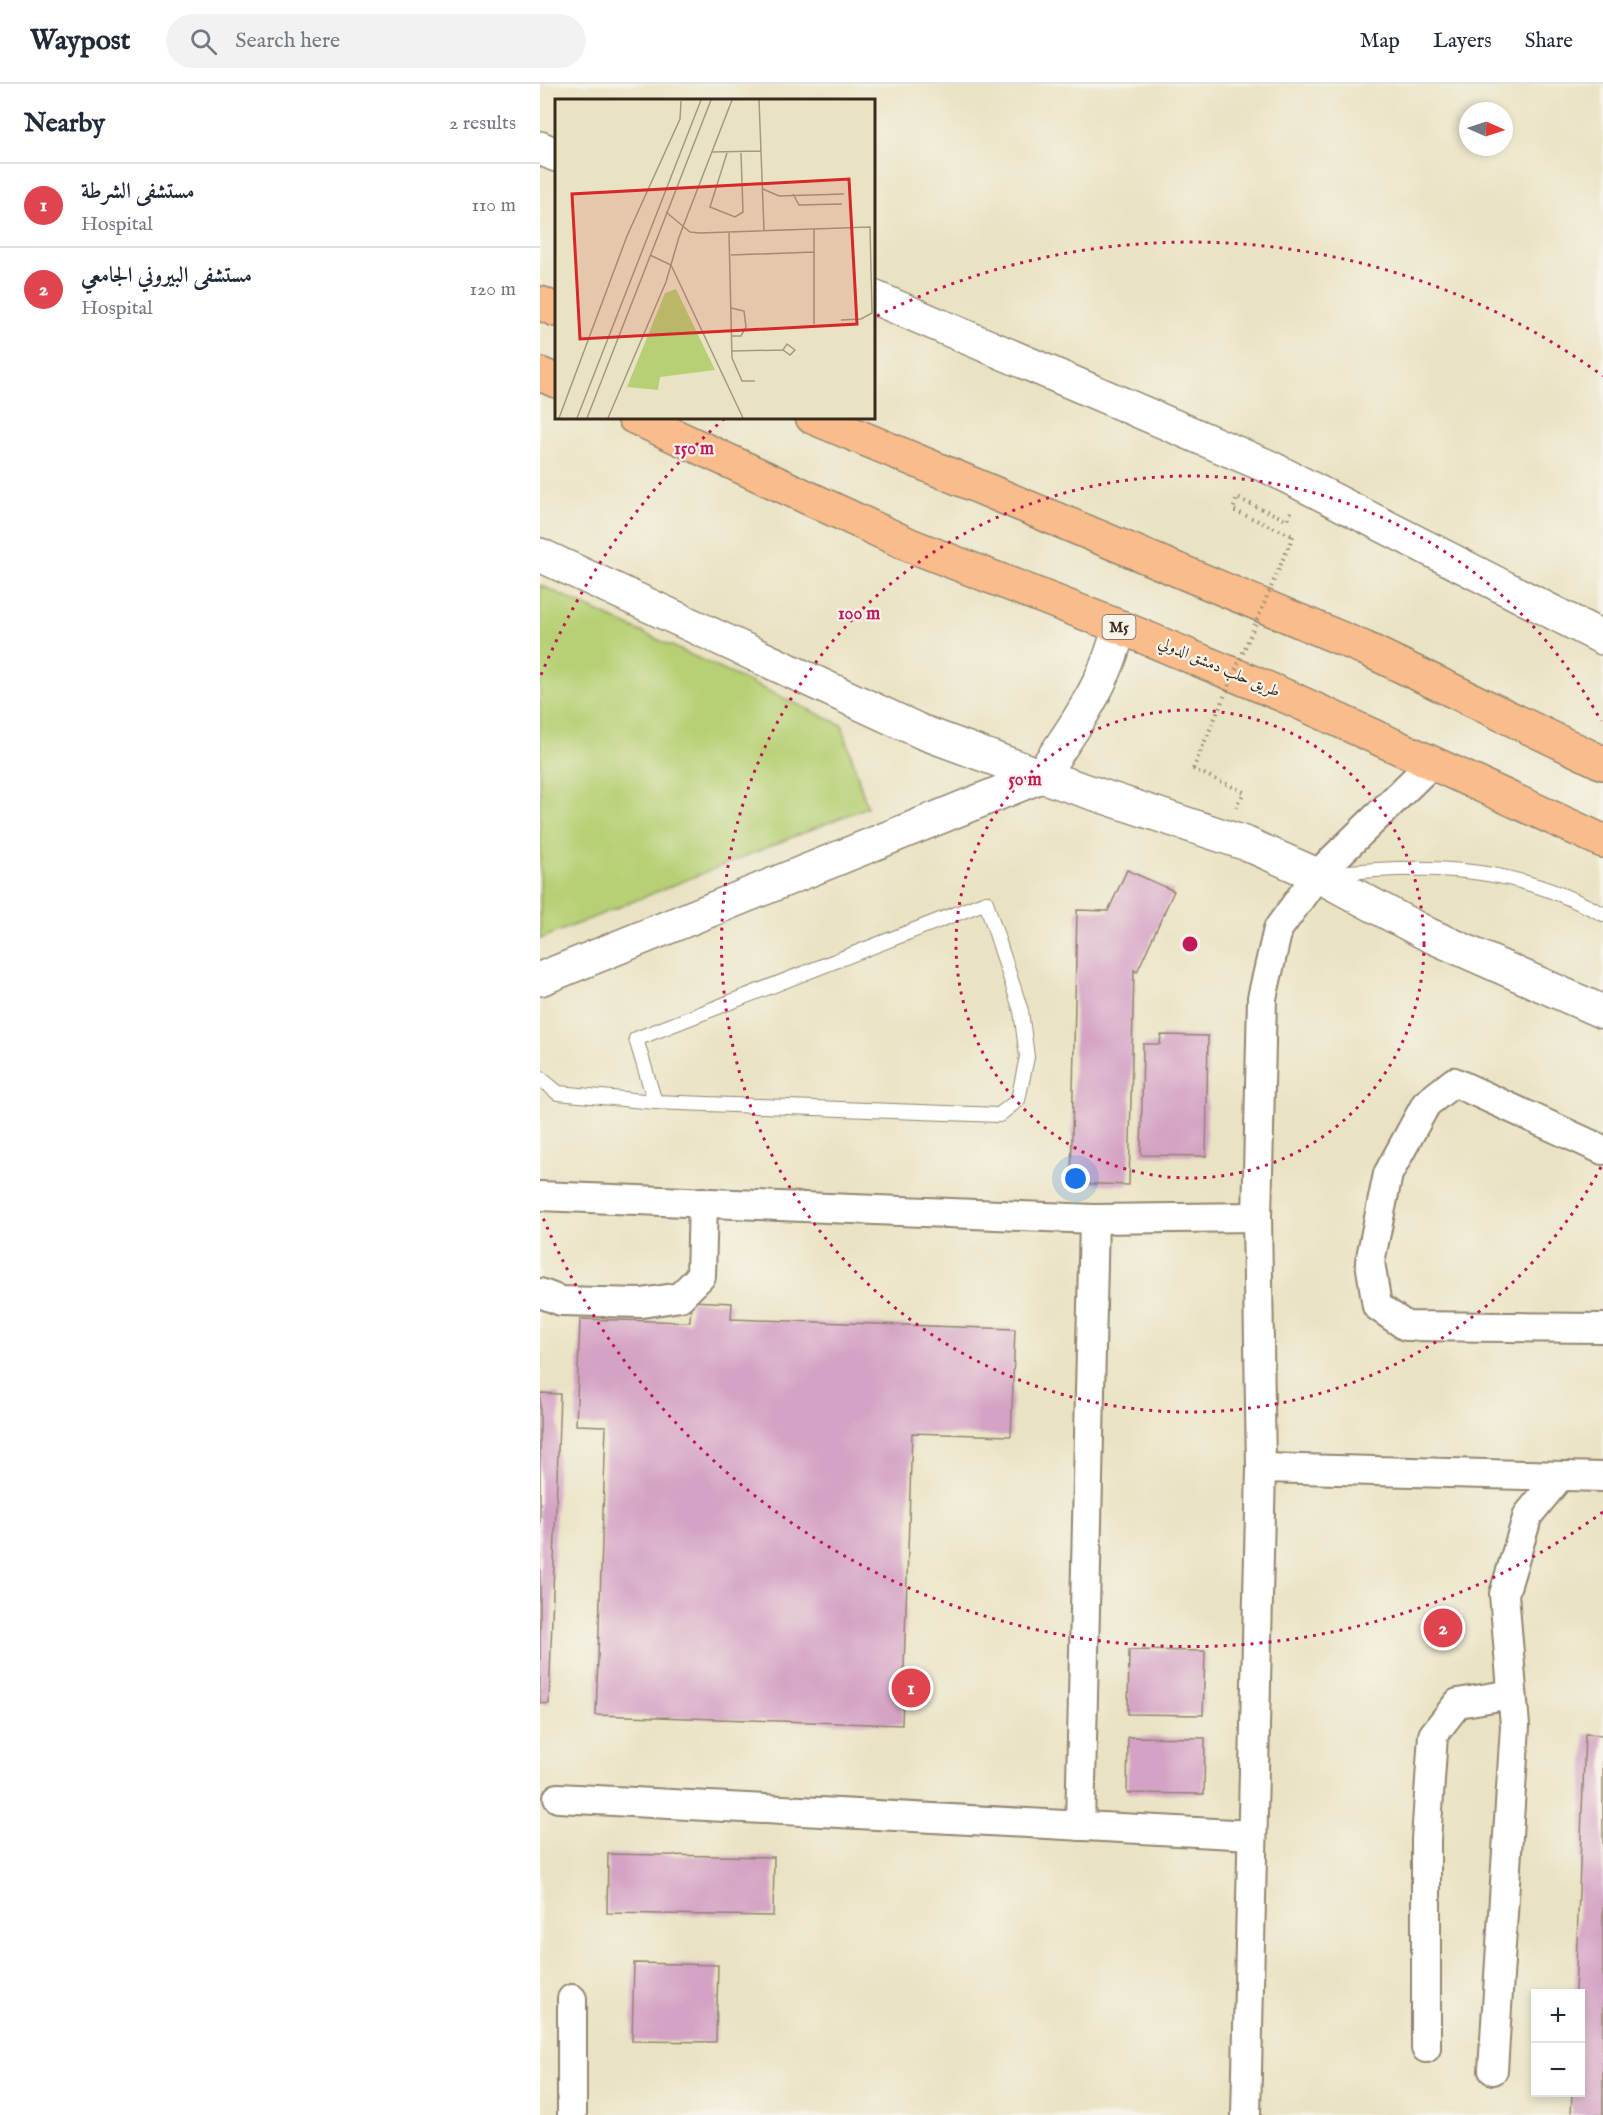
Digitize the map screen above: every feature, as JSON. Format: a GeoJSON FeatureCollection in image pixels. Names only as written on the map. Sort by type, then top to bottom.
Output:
{"type":"FeatureCollection","features":[{"type":"Feature","properties":{"kind":"highway"},"geometry":{"type":"LineString","coordinates":[[540,303],[555,310]]}},
{"type":"Feature","properties":{"kind":"highway"},"geometry":{"type":"LineString","coordinates":[[540,374],[555,381]]}},
{"type":"Feature","properties":{"kind":"highway","name":"طريق حلب دمشق الدولي"},"geometry":{"type":"LineString","coordinates":[[636,418],[912,546],[1120,627],[1290,698],[1603,841]]}},
{"type":"Feature","properties":{"kind":"highway"},"geometry":{"type":"LineString","coordinates":[[814,418],[1364,648],[1603,764]]}},
{"type":"Feature","properties":{"kind":"street"},"geometry":{"type":"LineString","coordinates":[[540,148],[555,155]]}},
{"type":"Feature","properties":{"kind":"street"},"geometry":{"type":"LineString","coordinates":[[874,297],[1269,467],[1603,638]]}},
{"type":"Feature","properties":{"kind":"street"},"geometry":{"type":"LineString","coordinates":[[540,555],[922,732],[1041,776],[1247,844],[1317,875],[1429,935],[1603,1012]]}},
{"type":"Feature","properties":{"kind":"street"},"geometry":{"type":"LineString","coordinates":[[540,979],[1041,776],[1066,741],[1088,704],[1105,671],[1120,627]]}},
{"type":"Feature","properties":{"kind":"street"},"geometry":{"type":"LineString","coordinates":[[1246,2115],[1261,1468],[1257,1217],[1262,999],[1278,929],[1317,875],[1432,763]]}},
{"type":"Feature","properties":{"kind":"street"},"geometry":{"type":"LineString","coordinates":[[1603,1150],[1454,1082],[1426,1104],[1389,1174],[1370,1262],[1377,1306],[1406,1326],[1603,1328]]}},
{"type":"Feature","properties":{"kind":"street"},"geometry":{"type":"LineString","coordinates":[[540,1196],[1094,1219],[1257,1217]]}},
{"type":"Feature","properties":{"kind":"street"},"geometry":{"type":"LineString","coordinates":[[540,1293],[561,1300],[630,1303],[680,1297],[701,1276],[703,1202]]}},
{"type":"Feature","properties":{"kind":"street"},"geometry":{"type":"LineString","coordinates":[[1080,1826],[1094,1219]]}},
{"type":"Feature","properties":{"kind":"street"},"geometry":{"type":"LineString","coordinates":[[1261,1468],[1603,1477]]}},
{"type":"Feature","properties":{"kind":"street"},"geometry":{"type":"LineString","coordinates":[[1493,2070],[1515,1725],[1504,1594],[1528,1515],[1560,1476]]}},
{"type":"Feature","properties":{"kind":"street"},"geometry":{"type":"LineString","coordinates":[[1426,2048],[1426,1840],[1433,1735],[1458,1702],[1512,1695]]}},
{"type":"Feature","properties":{"kind":"street"},"geometry":{"type":"LineString","coordinates":[[558,1798],[1252,1835]]}},
{"type":"Feature","properties":{"kind":"street"},"geometry":{"type":"LineString","coordinates":[[572,1999],[572,2115]]}},
{"type":"Feature","properties":{"kind":"lane"},"geometry":{"type":"LineString","coordinates":[[1317,875],[1406,868],[1475,872],[1530,883],[1559,893],[1603,914]]}},
{"type":"Feature","properties":{"kind":"lane"},"geometry":{"type":"LineString","coordinates":[[540,1078],[558,1093],[655,1101],[999,1115],[1018,1100],[1027,1057],[1021,1011],[986,902],[636,1039],[655,1101]]}},
{"type":"Feature","properties":{"kind":"path"},"geometry":{"type":"LineString","coordinates":[[1244,792],[1193,769],[1293,536],[1233,510],[1237,498],[1287,520]]}},
{"type":"Feature","properties":{"kind":"green space"},"geometry":{"type":"Polygon","coordinates":[[[540,585],[842,725],[867,807],[540,939],[540,585]]]}},
{"type":"Feature","properties":{"kind":"building"},"geometry":{"type":"Polygon","coordinates":[[[1127,870],[1174,891],[1137,972],[1134,970],[1129,1185],[1071,1183],[1077,910],[1108,911],[1127,870]]]}},
{"type":"Feature","properties":{"kind":"building"},"geometry":{"type":"Polygon","coordinates":[[[1161,1035],[1208,1036],[1206,1156],[1141,1155],[1143,1044],[1160,1044],[1161,1035]]]}},
{"type":"Feature","properties":{"kind":"building"},"geometry":{"type":"Polygon","coordinates":[[[691,1301],[732,1303],[731,1319],[1015,1329],[1011,1436],[912,1433],[902,1725],[596,1715],[606,1426],[576,1425],[580,1319],[690,1322],[691,1301]]]}},
{"type":"Feature","properties":{"kind":"building"},"geometry":{"type":"Polygon","coordinates":[[[540,1393],[560,1394],[549,1704],[540,1703],[540,1393]]]}},
{"type":"Feature","properties":{"kind":"building"},"geometry":{"type":"Polygon","coordinates":[[[1129,1650],[1205,1651],[1203,1715],[1128,1714],[1129,1650]]]}},
{"type":"Feature","properties":{"kind":"building"},"geometry":{"type":"Polygon","coordinates":[[[1585,1734],[1603,1735],[1603,2115],[1571,2115],[1572,2097],[1585,2097],[1585,1989],[1575,1989],[1585,1734]]]}},
{"type":"Feature","properties":{"kind":"building"},"geometry":{"type":"Polygon","coordinates":[[[1128,1737],[1205,1738],[1204,1794],[1127,1793],[1128,1737]]]}},
{"type":"Feature","properties":{"kind":"building"},"geometry":{"type":"Polygon","coordinates":[[[608,1854],[774,1857],[773,1916],[607,1913],[608,1854]]]}},
{"type":"Feature","properties":{"kind":"building"},"geometry":{"type":"Polygon","coordinates":[[[634,1963],[718,1965],[716,2042],[632,2041],[634,1963]]]}},
{"type":"Feature","properties":{"kind":"place","name":"مستشفى البيروني الجامعي"},"geometry":{"type":"Point","coordinates":[1443,1628]}},
{"type":"Feature","properties":{"kind":"place","name":"مستشفى الشرطة"},"geometry":{"type":"Point","coordinates":[911,1688]}}]}
